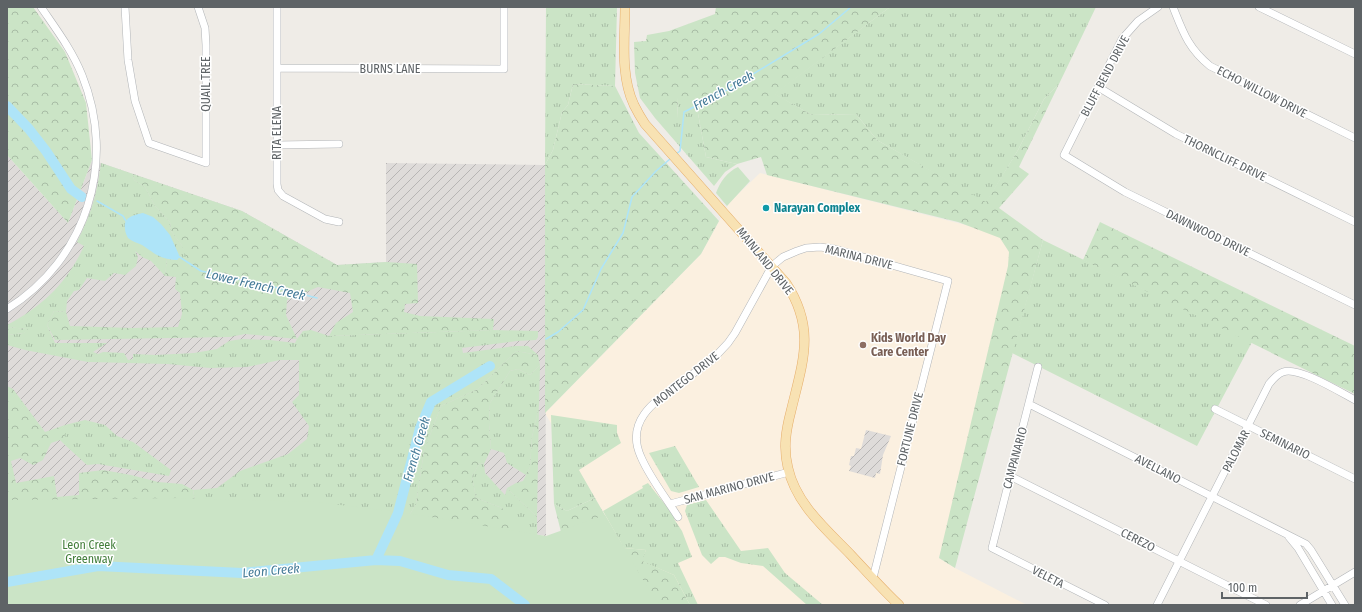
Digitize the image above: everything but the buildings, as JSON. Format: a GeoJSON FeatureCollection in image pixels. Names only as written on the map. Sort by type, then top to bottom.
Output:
{"type":"FeatureCollection","features":[{"type":"Feature","properties":{"kind":"main road","name":"MAINLAND DRIVE"},"geometry":{"type":"LineString","coordinates":[[625,7],[625,62],[627,84],[638,113],[645,124],[786,283],[802,316],[805,342],[803,364],[786,435],[786,456],[794,487],[806,506],[899,605]]}},
{"type":"Feature","properties":{"kind":"street"},"geometry":{"type":"LineString","coordinates":[[7,309],[31,292],[45,278],[69,246],[79,230],[86,211],[92,192],[95,172],[97,152],[96,132],[88,92],[82,74],[73,56],[41,7]]}},
{"type":"Feature","properties":{"kind":"street","name":"QUAIL TREE"},"geometry":{"type":"LineString","coordinates":[[125,7],[128,60],[136,101],[149,143],[206,163],[206,45],[204,28],[198,7]]}},
{"type":"Feature","properties":{"kind":"street","name":"RITA ELENA"},"geometry":{"type":"LineString","coordinates":[[277,7],[277,184],[280,193],[283,196],[325,219],[339,222]]}},
{"type":"Feature","properties":{"kind":"street","name":"BURNS LANE"},"geometry":{"type":"LineString","coordinates":[[277,68],[504,69],[504,7]]}},
{"type":"Feature","properties":{"kind":"street","name":"BLUFF BEND DRIVE"},"geometry":{"type":"LineString","coordinates":[[1064,155],[1122,39],[1138,21],[1158,7]]}},
{"type":"Feature","properties":{"kind":"street","name":"ECHO WILLOW DRIVE"},"geometry":{"type":"LineString","coordinates":[[1173,7],[1188,42],[1210,66],[1355,138]]}},
{"type":"Feature","properties":{"kind":"street"},"geometry":{"type":"LineString","coordinates":[[1259,7],[1355,54]]}},
{"type":"Feature","properties":{"kind":"street","name":"THORNCLIFF DRIVE"},"geometry":{"type":"LineString","coordinates":[[1098,87],[1176,134],[1355,222]]}},
{"type":"Feature","properties":{"kind":"street"},"geometry":{"type":"LineString","coordinates":[[277,145],[339,144]]}},
{"type":"Feature","properties":{"kind":"street","name":"DAWNWOOD DRIVE"},"geometry":{"type":"LineString","coordinates":[[1064,155],[1125,192],[1355,306]]}},
{"type":"Feature","properties":{"kind":"street","name":"MARINA DRIVE"},"geometry":{"type":"LineString","coordinates":[[772,266],[783,257],[806,248],[828,248],[948,281]]}},
{"type":"Feature","properties":{"kind":"street","name":"MONTEGO DRIVE"},"geometry":{"type":"LineString","coordinates":[[670,504],[640,457],[637,441],[640,419],[654,402],[713,359],[728,343],[772,266]]}},
{"type":"Feature","properties":{"kind":"street","name":"FORTUNE DRIVE"},"geometry":{"type":"LineString","coordinates":[[873,578],[948,281]]}},
{"type":"Feature","properties":{"kind":"street","name":"CAMPANARIO"},"geometry":{"type":"LineString","coordinates":[[992,548],[1038,367]]}},
{"type":"Feature","properties":{"kind":"street","name":"PALOMAR"},"geometry":{"type":"LineString","coordinates":[[1157,605],[1269,384],[1276,376],[1284,371],[1299,372],[1355,400]]}},
{"type":"Feature","properties":{"kind":"street","name":"AVELLANO"},"geometry":{"type":"LineString","coordinates":[[1029,404],[1306,544],[1345,605]]}},
{"type":"Feature","properties":{"kind":"street","name":"SEMINARIO"},"geometry":{"type":"LineString","coordinates":[[1215,409],[1355,478]]}},
{"type":"Feature","properties":{"kind":"street","name":"SAN MARINO DRIVE"},"geometry":{"type":"LineString","coordinates":[[670,504],[789,472]]}},
{"type":"Feature","properties":{"kind":"street","name":"CEREZO"},"geometry":{"type":"LineString","coordinates":[[1010,476],[1266,605]]}},
{"type":"Feature","properties":{"kind":"street"},"geometry":{"type":"LineString","coordinates":[[670,504],[678,517]]}},
{"type":"Feature","properties":{"kind":"street","name":"AVELLANO"},"geometry":{"type":"LineString","coordinates":[[1286,534],[1298,548],[1332,605]]}},
{"type":"Feature","properties":{"kind":"street","name":"VELETA"},"geometry":{"type":"LineString","coordinates":[[992,548],[1104,605]]}},
{"type":"Feature","properties":{"kind":"street"},"geometry":{"type":"LineString","coordinates":[[1300,605],[1355,572]]}},
{"type":"Feature","properties":{"kind":"shaded area"},"geometry":{"type":"Polygon","coordinates":[[[7,155],[68,223],[92,160],[242,211],[337,265],[386,262],[386,163],[545,165],[546,536],[406,513],[7,500],[7,155]]]}},
{"type":"Feature","properties":{"kind":"shaded area"},"geometry":{"type":"Polygon","coordinates":[[[760,173],[1021,239],[939,558],[955,568],[1027,605],[660,605],[649,590],[545,413],[701,254],[729,203],[760,173]]]}},
{"type":"Feature","properties":{"kind":"shaded area"},"geometry":{"type":"Polygon","coordinates":[[[866,430],[891,436],[883,455],[880,474],[876,473],[875,478],[849,471],[851,466],[849,465],[851,456],[854,456],[856,448],[861,449],[866,430]]]}},
{"type":"Feature","properties":{"kind":"green space"},"geometry":{"type":"Polygon","coordinates":[[[7,7],[33,7],[65,52],[86,103],[92,160],[68,223],[7,155],[7,7]]]}},
{"type":"Feature","properties":{"kind":"green space"},"geometry":{"type":"Polygon","coordinates":[[[546,7],[617,7],[615,86],[573,84],[568,105],[562,112],[553,150],[545,165],[546,7]]]}},
{"type":"Feature","properties":{"kind":"green space"},"geometry":{"type":"Polygon","coordinates":[[[716,7],[890,7],[775,94],[812,115],[856,114],[877,140],[986,202],[1018,150],[1044,99],[1059,84],[1019,167],[1029,174],[999,208],[1043,240],[955,568],[939,558],[1008,266],[1009,252],[1000,238],[958,222],[767,175],[761,157],[737,164],[706,157],[695,97],[678,98],[677,118],[655,118],[640,98],[635,73],[634,42],[646,41],[647,35],[669,31],[715,14],[716,7]]]}},
{"type":"Feature","properties":{"kind":"green space"},"geometry":{"type":"Polygon","coordinates":[[[890,7],[1096,7],[1059,84],[1044,99],[1018,150],[986,203],[877,140],[856,114],[812,115],[774,94],[890,7]]]}},
{"type":"Feature","properties":{"kind":"green space"},"geometry":{"type":"Polygon","coordinates":[[[573,84],[615,86],[639,133],[719,221],[701,254],[545,413],[545,165],[553,150],[562,112],[568,105],[573,84]]]}},
{"type":"Feature","properties":{"kind":"green space"},"geometry":{"type":"Polygon","coordinates":[[[678,97],[695,97],[706,157],[737,164],[725,172],[714,186],[655,118],[677,118],[678,97]]]}},
{"type":"Feature","properties":{"kind":"green space"},"geometry":{"type":"Polygon","coordinates":[[[101,163],[133,174],[134,180],[145,187],[155,206],[170,222],[171,231],[181,244],[187,257],[177,260],[167,259],[165,276],[151,261],[142,257],[135,251],[138,257],[136,266],[125,275],[114,273],[105,281],[87,278],[79,290],[74,291],[67,301],[66,312],[54,311],[47,325],[55,343],[107,343],[93,352],[98,354],[103,352],[124,353],[128,360],[133,359],[133,354],[156,355],[194,353],[217,349],[229,341],[242,339],[295,343],[303,331],[311,330],[329,336],[493,330],[538,331],[538,337],[536,340],[462,348],[463,353],[515,346],[528,346],[538,355],[516,351],[478,389],[441,406],[424,451],[416,504],[394,541],[28,605],[196,506],[193,490],[217,488],[240,471],[288,454],[307,439],[309,426],[292,402],[299,395],[299,360],[280,360],[247,367],[210,368],[168,364],[88,362],[7,345],[7,335],[24,333],[27,329],[7,327],[7,325],[32,310],[53,292],[70,271],[84,246],[77,242],[93,204],[98,185],[101,163]]]}},
{"type":"Feature","properties":{"kind":"green space"},"geometry":{"type":"Polygon","coordinates":[[[738,167],[750,181],[727,206],[716,193],[724,178],[738,167]]]}},
{"type":"Feature","properties":{"kind":"green space"},"geometry":{"type":"Polygon","coordinates":[[[133,174],[242,211],[337,265],[386,262],[417,264],[418,303],[405,304],[404,312],[420,316],[494,319],[493,330],[329,336],[336,323],[353,312],[350,293],[318,287],[287,300],[286,315],[297,339],[245,334],[230,337],[55,340],[47,325],[54,311],[66,312],[70,326],[132,328],[178,327],[182,314],[180,293],[175,289],[176,277],[165,276],[167,259],[176,260],[186,257],[181,244],[171,231],[170,222],[155,206],[145,187],[134,180],[133,174]]]}},
{"type":"Feature","properties":{"kind":"green space"},"geometry":{"type":"Polygon","coordinates":[[[1100,222],[1355,346],[1355,394],[1083,260],[1100,222]]]}},
{"type":"Feature","properties":{"kind":"green space"},"geometry":{"type":"Polygon","coordinates":[[[1043,240],[1252,342],[1197,446],[1012,353],[1043,240]]]}},
{"type":"Feature","properties":{"kind":"green space"},"geometry":{"type":"Polygon","coordinates":[[[7,327],[28,329],[24,333],[7,335],[7,327]]]}},
{"type":"Feature","properties":{"kind":"green space"},"geometry":{"type":"Polygon","coordinates":[[[516,351],[538,355],[540,365],[530,375],[518,369],[510,371],[490,403],[489,423],[491,449],[484,464],[480,463],[472,476],[476,498],[502,508],[514,523],[508,546],[394,541],[416,504],[424,451],[441,406],[478,389],[516,351]]]}},
{"type":"Feature","properties":{"kind":"green space"},"geometry":{"type":"Polygon","coordinates":[[[540,365],[539,406],[532,437],[530,467],[526,475],[507,463],[504,453],[491,449],[489,423],[490,403],[510,371],[518,369],[530,375],[540,365]]]}},
{"type":"Feature","properties":{"kind":"green space"},"geometry":{"type":"Polygon","coordinates":[[[7,386],[13,389],[45,432],[65,425],[65,445],[60,440],[51,443],[43,460],[33,465],[20,458],[11,461],[16,483],[54,476],[57,497],[79,495],[79,473],[103,470],[158,482],[182,484],[193,490],[196,506],[7,534],[7,386]]]}},
{"type":"Feature","properties":{"kind":"green space"},"geometry":{"type":"Polygon","coordinates":[[[539,406],[537,517],[507,488],[523,481],[530,467],[532,437],[539,406]]]}},
{"type":"Feature","properties":{"kind":"green space"},"geometry":{"type":"Polygon","coordinates":[[[551,415],[617,425],[617,433],[621,443],[579,470],[595,498],[567,511],[554,504],[551,415]]]}},
{"type":"Feature","properties":{"kind":"green space"},"geometry":{"type":"Polygon","coordinates":[[[85,420],[105,425],[117,436],[133,442],[171,470],[169,476],[98,464],[87,465],[65,445],[65,425],[85,420]]]}},
{"type":"Feature","properties":{"kind":"green space"},"geometry":{"type":"Polygon","coordinates":[[[675,446],[699,487],[679,493],[671,491],[649,453],[675,446]]]}},
{"type":"Feature","properties":{"kind":"green space"},"geometry":{"type":"Polygon","coordinates":[[[480,463],[484,464],[485,473],[505,495],[507,488],[537,517],[538,605],[502,508],[476,498],[472,476],[480,463]]]}},
{"type":"Feature","properties":{"kind":"green space"},"geometry":{"type":"Polygon","coordinates":[[[648,483],[675,517],[674,519],[682,531],[692,557],[678,563],[698,605],[690,605],[674,575],[641,561],[646,550],[624,548],[603,511],[643,488],[642,486],[648,483]]]}},
{"type":"Feature","properties":{"kind":"green space","name":"Leon Creek Greenway"},"geometry":{"type":"Polygon","coordinates":[[[179,498],[316,502],[406,513],[546,536],[605,515],[649,590],[660,605],[7,605],[7,500],[179,498]]]}},
{"type":"Feature","properties":{"kind":"green space"},"geometry":{"type":"Polygon","coordinates":[[[595,498],[624,548],[646,550],[642,561],[674,575],[690,605],[647,605],[565,548],[554,504],[567,511],[595,498]]]}},
{"type":"Feature","properties":{"kind":"green space"},"geometry":{"type":"Polygon","coordinates":[[[706,500],[741,551],[768,548],[785,573],[823,605],[807,605],[763,566],[741,563],[725,557],[719,557],[711,564],[702,555],[685,511],[687,505],[706,500]]]}},
{"type":"Feature","properties":{"kind":"water"},"geometry":{"type":"Polygon","coordinates":[[[143,213],[153,217],[170,235],[179,255],[177,260],[162,257],[128,238],[125,230],[127,219],[143,213]]]}},
{"type":"Feature","properties":{"kind":"waterway","name":"French Creek"},"geometry":{"type":"LineString","coordinates":[[676,154],[680,151],[684,112],[727,90],[819,34],[851,7]]}},
{"type":"Feature","properties":{"kind":"waterway","name":"Lower French Creek"},"geometry":{"type":"LineString","coordinates":[[7,106],[29,129],[46,151],[71,189],[82,197]]}},
{"type":"Feature","properties":{"kind":"waterway","name":"French Creek"},"geometry":{"type":"LineString","coordinates":[[546,339],[558,332],[583,310],[601,269],[623,233],[632,197],[656,171],[670,159]]}},
{"type":"Feature","properties":{"kind":"waterway","name":"Lower French Creek"},"geometry":{"type":"LineString","coordinates":[[97,201],[123,216],[126,221]]}},
{"type":"Feature","properties":{"kind":"waterway","name":"Lower French Creek"},"geometry":{"type":"LineString","coordinates":[[178,256],[201,271],[317,298]]}},
{"type":"Feature","properties":{"kind":"waterway","name":"French Creek"},"geometry":{"type":"LineString","coordinates":[[376,560],[398,513],[420,428],[431,402],[490,366]]}},
{"type":"Feature","properties":{"kind":"waterway","name":"Leon Creek"},"geometry":{"type":"LineString","coordinates":[[7,582],[98,566],[242,573],[376,560],[400,561],[448,575],[491,579],[525,605]]}},
{"type":"Feature","properties":{"kind":"place","name":"Narayan Complex"},"geometry":{"type":"Point","coordinates":[766,208]}},
{"type":"Feature","properties":{"kind":"place","name":"Kids World Day Care Center"},"geometry":{"type":"Point","coordinates":[863,345]}}]}
